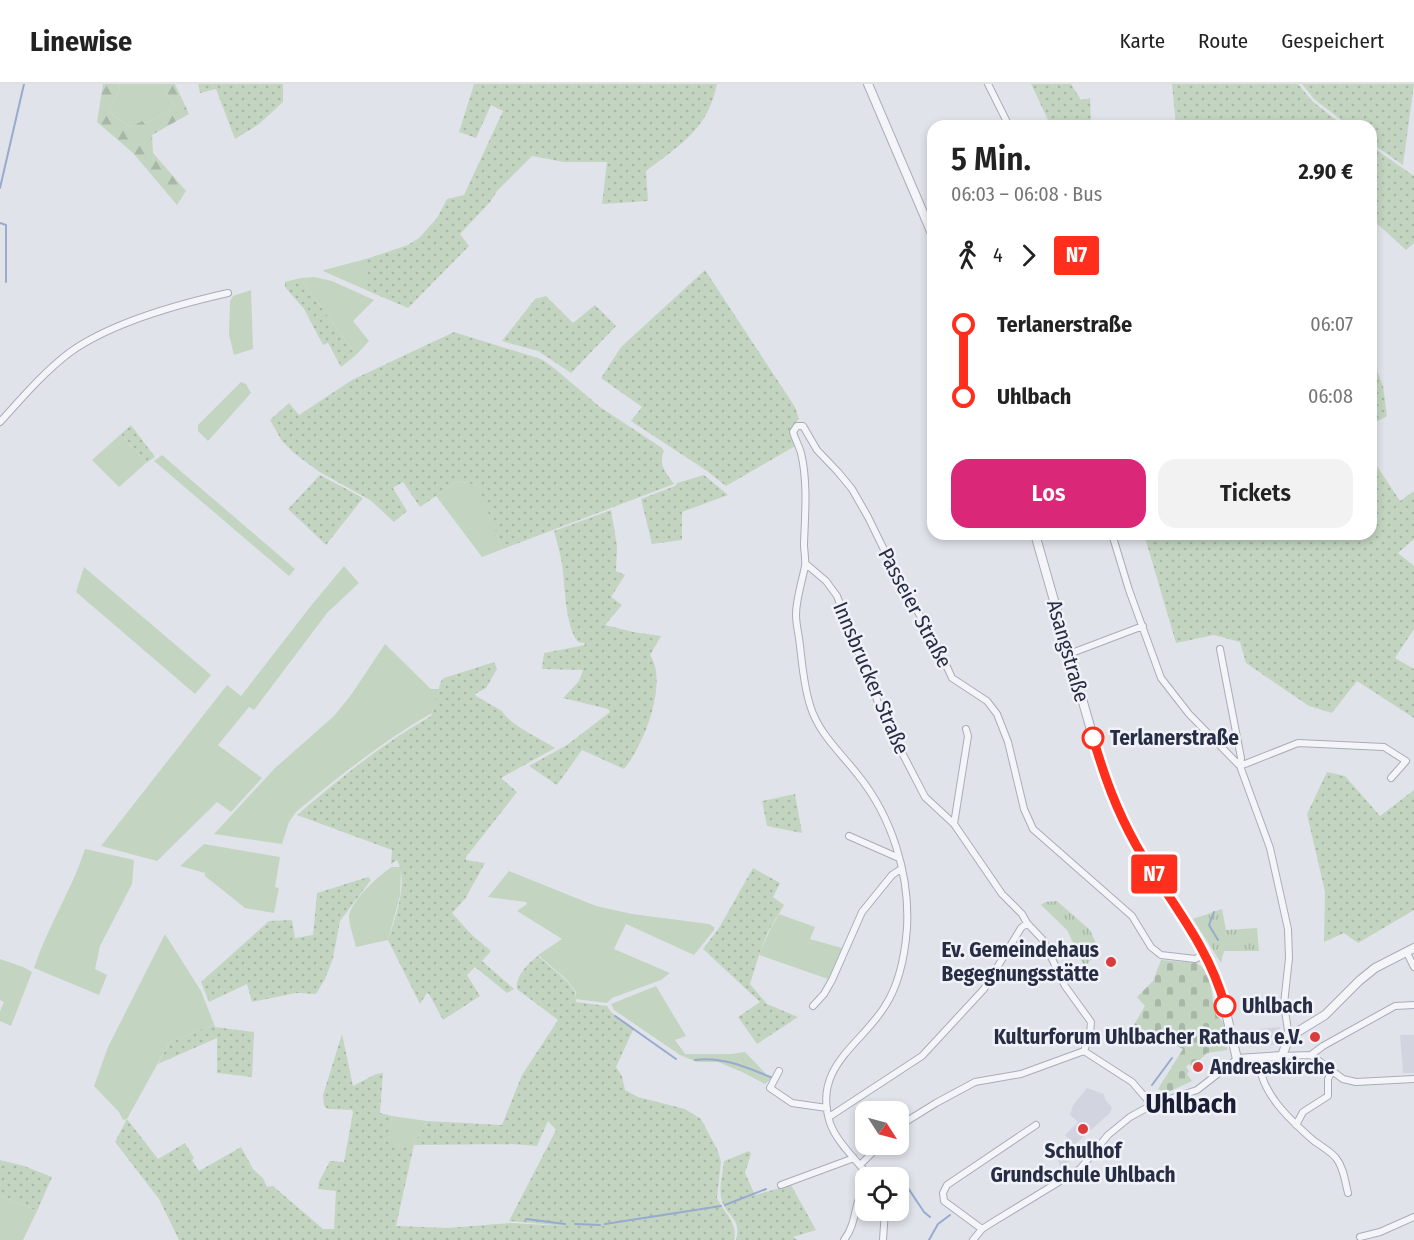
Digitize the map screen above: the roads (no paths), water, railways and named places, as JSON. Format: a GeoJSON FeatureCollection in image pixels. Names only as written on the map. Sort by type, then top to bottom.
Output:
{"type":"FeatureCollection","features":[{"type":"Feature","properties":{"kind":"street"},"geometry":{"type":"LineString","coordinates":[[868,84],[927,222]]}},
{"type":"Feature","properties":{"kind":"street"},"geometry":{"type":"LineString","coordinates":[[988,84],[1006,120]]}},
{"type":"Feature","properties":{"kind":"street"},"geometry":{"type":"LineString","coordinates":[[0,422],[50,370],[86,342],[142,318],[228,292]]}},
{"type":"Feature","properties":{"kind":"street","name":"Passeier Straße"},"geometry":{"type":"LineString","coordinates":[[860,1165],[837,1136],[827,1108],[827,1089],[836,1063],[880,1014],[898,978],[905,948],[908,914],[906,889],[899,858],[876,801],[858,774],[825,735],[813,714],[806,687],[796,614],[801,576],[806,564],[804,557],[806,514],[804,478],[801,453],[793,433],[799,425],[803,426],[818,452],[852,489],[895,572],[938,647],[952,678],[987,701],[997,714],[1008,742],[1024,809],[1033,829],[1132,916],[1151,947],[1161,955],[1195,959],[1206,954]]}},
{"type":"Feature","properties":{"kind":"street","name":"Asangstraße"},"geometry":{"type":"LineString","coordinates":[[1037,540],[1107,786],[1116,808],[1149,866],[1206,954],[1221,991],[1237,1059]]}},
{"type":"Feature","properties":{"kind":"street"},"geometry":{"type":"LineString","coordinates":[[1114,540],[1129,590],[1161,678],[1171,693],[1240,766],[1270,848],[1288,930],[1289,958],[1284,1004],[1289,1037],[1282,1056]]}},
{"type":"Feature","properties":{"kind":"street","name":"Innsbrucker Straße"},"geometry":{"type":"LineString","coordinates":[[806,564],[826,580],[837,596],[884,718],[926,797],[954,824],[1002,894],[1043,940],[1065,986],[1091,1022],[1090,1034],[1084,1051]]}},
{"type":"Feature","properties":{"kind":"street"},"geometry":{"type":"LineString","coordinates":[[1069,654],[1143,626]]}},
{"type":"Feature","properties":{"kind":"street"},"geometry":{"type":"LineString","coordinates":[[1220,649],[1241,758],[1240,766]]}},
{"type":"Feature","properties":{"kind":"street"},"geometry":{"type":"LineString","coordinates":[[954,824],[968,736],[966,729]]}},
{"type":"Feature","properties":{"kind":"street"},"geometry":{"type":"LineString","coordinates":[[1240,766],[1298,743],[1384,747],[1406,761],[1391,778]]}},
{"type":"Feature","properties":{"kind":"street"},"geometry":{"type":"LineString","coordinates":[[849,836],[899,858]]}},
{"type":"Feature","properties":{"kind":"street"},"geometry":{"type":"LineString","coordinates":[[813,1006],[824,994],[832,980],[862,912],[892,874],[901,869]]}},
{"type":"Feature","properties":{"kind":"street"},"geometry":{"type":"LineString","coordinates":[[829,1117],[922,1056],[984,990],[1018,933],[1027,923]]}},
{"type":"Feature","properties":{"kind":"street"},"geometry":{"type":"LineString","coordinates":[[1289,1037],[1325,1015],[1375,968],[1410,951],[1414,967]]}},
{"type":"Feature","properties":{"kind":"street"},"geometry":{"type":"LineString","coordinates":[[973,1240],[982,1229],[1080,1169],[1118,1126],[1152,1104],[1197,1090],[1237,1059],[1311,1055],[1395,1006],[1414,1005]]}},
{"type":"Feature","properties":{"kind":"street"},"geometry":{"type":"LineString","coordinates":[[909,1121],[975,1082],[1021,1074],[1084,1051],[1132,1082],[1152,1104]]}},
{"type":"Feature","properties":{"kind":"street"},"geometry":{"type":"LineString","coordinates":[[1311,1055],[1343,1079],[1356,1082],[1414,1079]]}},
{"type":"Feature","properties":{"kind":"street"},"geometry":{"type":"LineString","coordinates":[[1259,1057],[1261,1077],[1296,1125],[1335,1157],[1344,1174],[1348,1193]]}},
{"type":"Feature","properties":{"kind":"street"},"geometry":{"type":"LineString","coordinates":[[779,1071],[770,1088],[792,1103],[827,1108]]}},
{"type":"Feature","properties":{"kind":"street"},"geometry":{"type":"LineString","coordinates":[[1296,1125],[1304,1112],[1328,1096],[1328,1079],[1332,1071]]}},
{"type":"Feature","properties":{"kind":"street"},"geometry":{"type":"LineString","coordinates":[[982,1229],[944,1201],[944,1189],[1036,1125]]}},
{"type":"Feature","properties":{"kind":"street"},"geometry":{"type":"LineString","coordinates":[[860,1165],[870,1155]]}},
{"type":"Feature","properties":{"kind":"street"},"geometry":{"type":"LineString","coordinates":[[781,1185],[854,1158]]}},
{"type":"Feature","properties":{"kind":"street"},"geometry":{"type":"LineString","coordinates":[[844,1240],[852,1230],[855,1217]]}},
{"type":"Feature","properties":{"kind":"street"},"geometry":{"type":"LineString","coordinates":[[1360,1237],[1380,1232],[1414,1217]]}},
{"type":"Feature","properties":{"kind":"street"},"geometry":{"type":"LineString","coordinates":[[883,1240],[884,1221]]}},
{"type":"Feature","properties":{"kind":"waterway"},"geometry":{"type":"LineString","coordinates":[[0,188],[24,84]]}},
{"type":"Feature","properties":{"kind":"waterway"},"geometry":{"type":"LineString","coordinates":[[0,223],[6,225],[6,282]]}},
{"type":"Feature","properties":{"kind":"waterway","name":"Uhlbach"},"geometry":{"type":"LineString","coordinates":[[1214,912],[1209,925],[1218,940]]}},
{"type":"Feature","properties":{"kind":"waterway"},"geometry":{"type":"LineString","coordinates":[[615,1016],[676,1059]]}},
{"type":"Feature","properties":{"kind":"waterway","name":"Uhlbach"},"geometry":{"type":"LineString","coordinates":[[1152,1085],[1172,1058]]}},
{"type":"Feature","properties":{"kind":"waterway"},"geometry":{"type":"LineString","coordinates":[[695,1060],[725,1061],[773,1078]]}},
{"type":"Feature","properties":{"kind":"waterway"},"geometry":{"type":"LineString","coordinates":[[725,1205],[766,1189]]}},
{"type":"Feature","properties":{"kind":"waterway"},"geometry":{"type":"LineString","coordinates":[[909,1190],[930,1217]]}},
{"type":"Feature","properties":{"kind":"waterway"},"geometry":{"type":"LineString","coordinates":[[605,1224],[721,1206]]}},
{"type":"Feature","properties":{"kind":"waterway","name":"Uhlbach"},"geometry":{"type":"LineString","coordinates":[[929,1240],[938,1224],[950,1215]]}},
{"type":"Feature","properties":{"kind":"waterway"},"geometry":{"type":"LineString","coordinates":[[526,1219],[565,1224]]}},
{"type":"Feature","properties":{"kind":"waterway"},"geometry":{"type":"LineString","coordinates":[[575,1224],[600,1225]]}},
{"type":"Feature","properties":{"kind":"place","name":"Terlanerstraße"},"geometry":{"type":"Point","coordinates":[1093,738]}},
{"type":"Feature","properties":{"kind":"place","name":"Ev. Gemeindehaus Begegnungsstätte"},"geometry":{"type":"Point","coordinates":[1111,962]}},
{"type":"Feature","properties":{"kind":"place","name":"Uhlbach"},"geometry":{"type":"Point","coordinates":[1225,1006]}},
{"type":"Feature","properties":{"kind":"place","name":"Kulturforum Uhlbacher Rathaus e.V."},"geometry":{"type":"Point","coordinates":[1315,1037]}},
{"type":"Feature","properties":{"kind":"place","name":"Andreaskirche"},"geometry":{"type":"Point","coordinates":[1198,1067]}},
{"type":"Feature","properties":{"kind":"place","name":"Schulhof Grundschule Uhlbach"},"geometry":{"type":"Point","coordinates":[1083,1129]}},
{"type":"Feature","properties":{"kind":"district","name":"Uhlbach"},"geometry":{"type":"Point","coordinates":[1191,1104]}}]}
